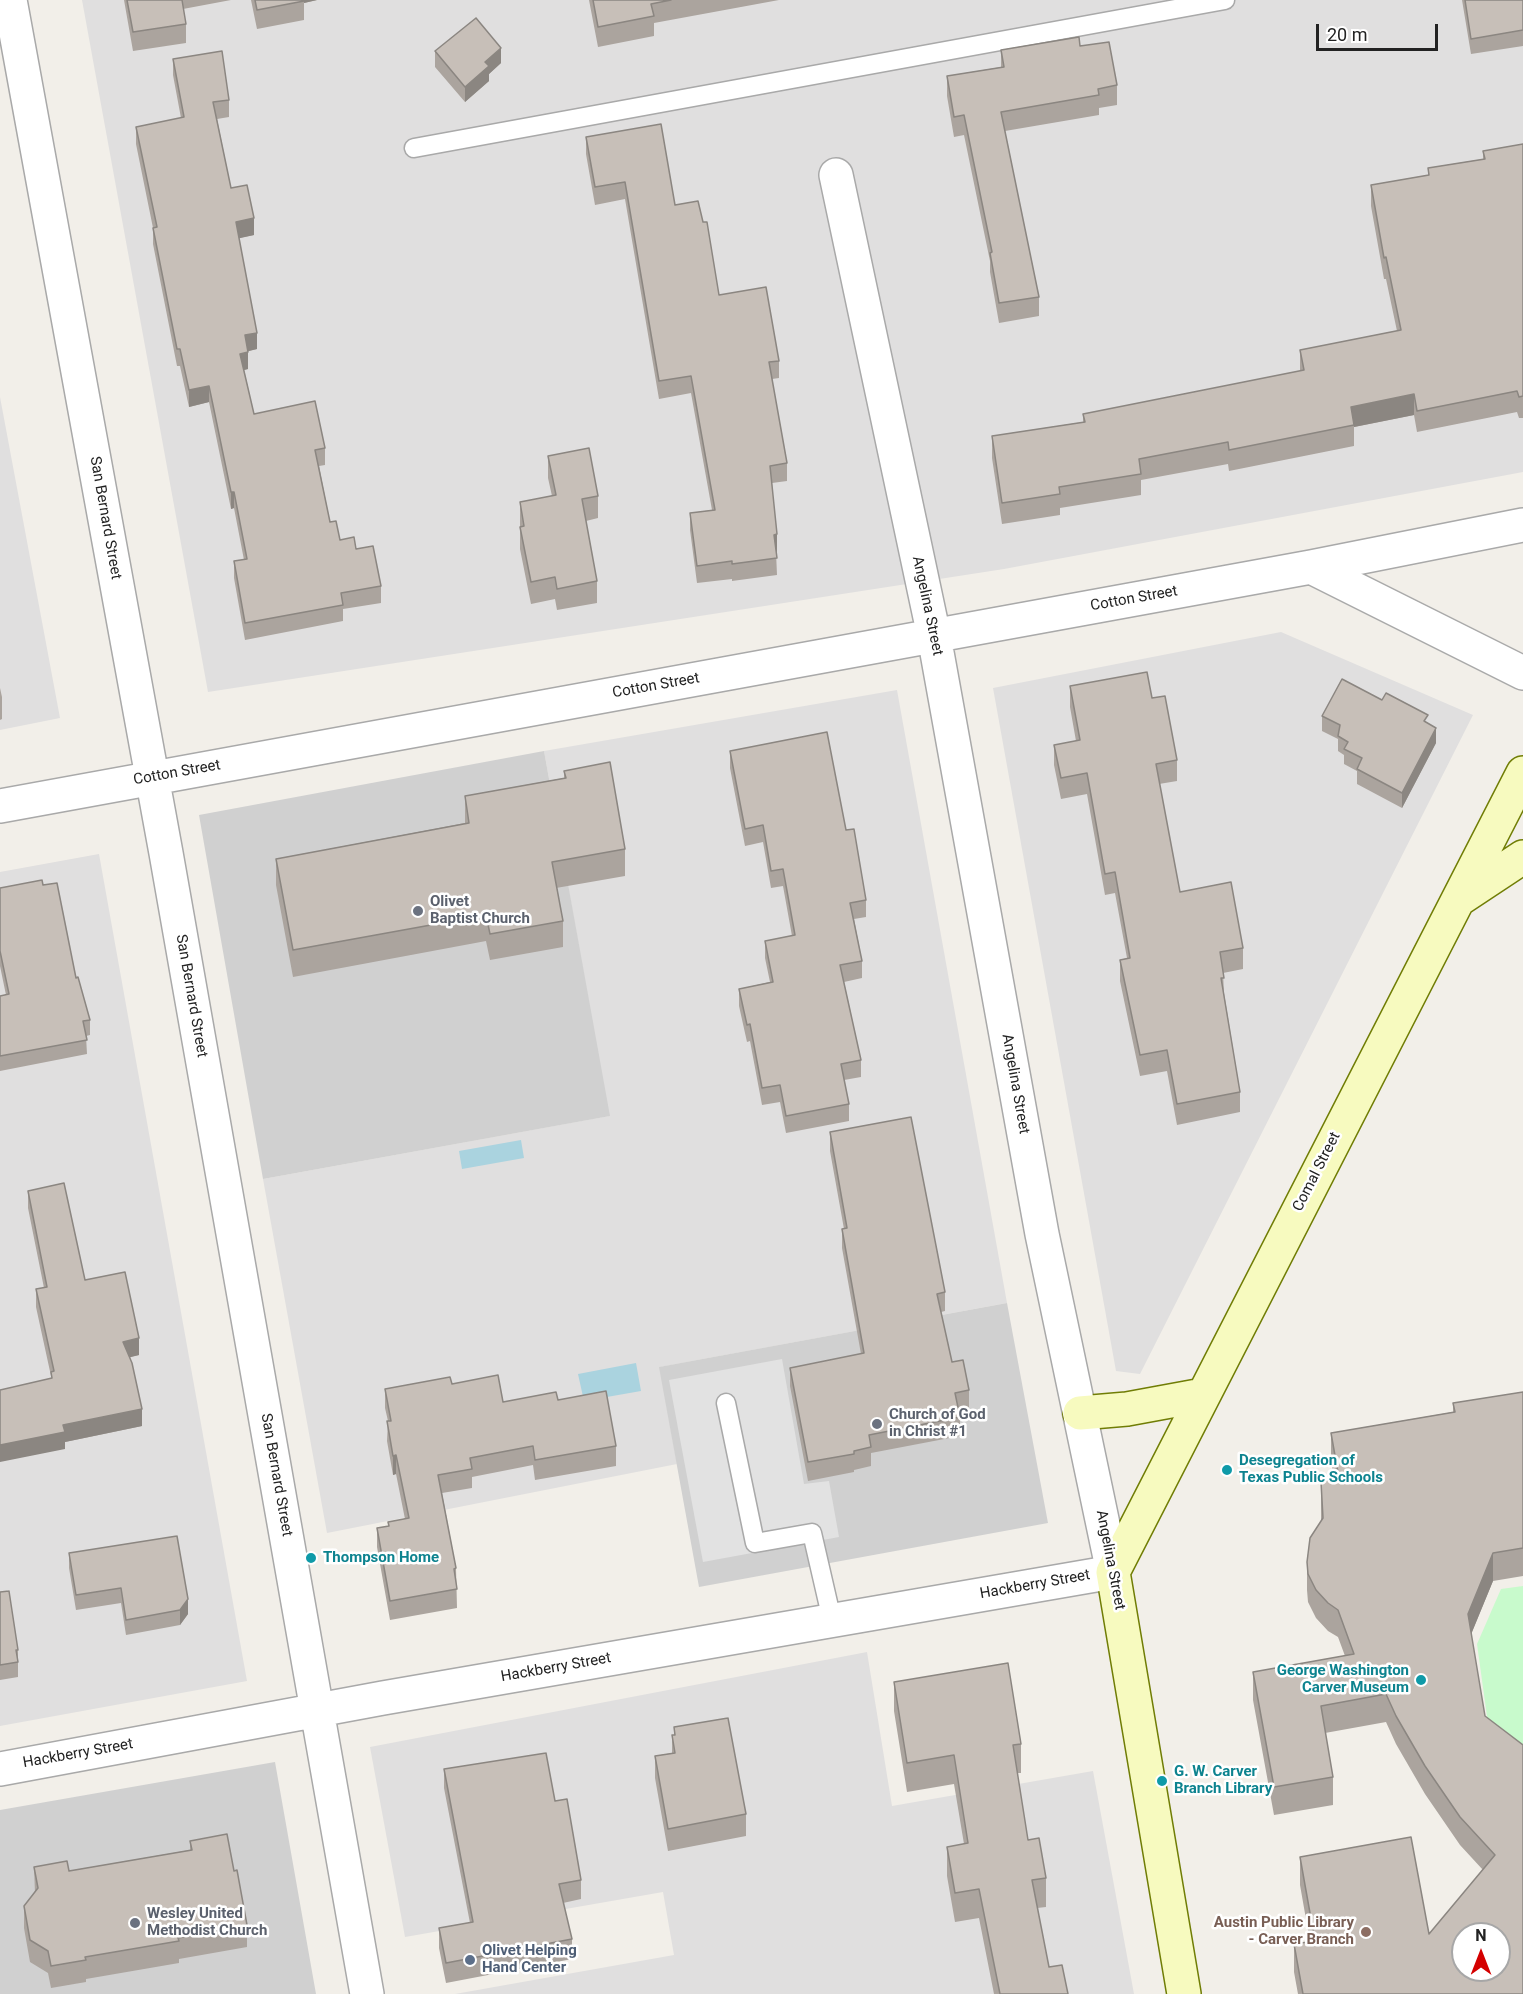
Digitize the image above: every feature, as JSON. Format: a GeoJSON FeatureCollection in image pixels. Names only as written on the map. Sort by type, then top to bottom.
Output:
{"type":"FeatureCollection","features":[{"type":"Feature","properties":{"kind":"street","name":"San Bernard Street"},"geometry":{"type":"LineString","coordinates":[[10,0],[153,778],[367,1994]]}},
{"type":"Feature","properties":{"kind":"street","name":"Angelina Street"},"geometry":{"type":"LineString","coordinates":[[836,176],[934,636],[1042,1234],[1113,1572],[1184,1994]]}},
{"type":"Feature","properties":{"kind":"street","name":"Cotton Street"},"geometry":{"type":"LineString","coordinates":[[0,806],[1311,567],[1523,525]]}},
{"type":"Feature","properties":{"kind":"street"},"geometry":{"type":"LineString","coordinates":[[1311,567],[1523,673]]}},
{"type":"Feature","properties":{"kind":"street","name":"Comal Street"},"geometry":{"type":"LineString","coordinates":[[1113,1572],[1523,773]]}},
{"type":"Feature","properties":{"kind":"street"},"geometry":{"type":"LineString","coordinates":[[1457,901],[1523,857]]}},
{"type":"Feature","properties":{"kind":"street"},"geometry":{"type":"LineString","coordinates":[[1080,1413],[1127,1409],[1203,1395]]}},
{"type":"Feature","properties":{"kind":"street","name":"Hackberry Street"},"geometry":{"type":"LineString","coordinates":[[0,1768],[1113,1572]]}},
{"type":"Feature","properties":{"kind":"lane"},"geometry":{"type":"LineString","coordinates":[[414,148],[1225,0]]}},
{"type":"Feature","properties":{"kind":"lane"},"geometry":{"type":"LineString","coordinates":[[726,1403],[755,1543],[812,1533],[832,1620]]}},
{"type":"Feature","properties":{"kind":"shaded area"},"geometry":{"type":"Polygon","coordinates":[[[82,0],[1523,0],[1523,472],[1004,569],[208,692],[82,0]]]}},
{"type":"Feature","properties":{"kind":"shaded area"},"geometry":{"type":"Polygon","coordinates":[[[0,397],[60,718],[0,730],[0,397]]]}},
{"type":"Feature","properties":{"kind":"shaded area"},"geometry":{"type":"Polygon","coordinates":[[[1281,632],[1473,715],[1140,1374],[1116,1371],[993,688],[1281,632]]]}},
{"type":"Feature","properties":{"kind":"shaded area"},"geometry":{"type":"Polygon","coordinates":[[[897,690],[1007,1303],[660,1367],[677,1464],[327,1533],[263,1179],[609,1116],[544,751],[897,690]]]}},
{"type":"Feature","properties":{"kind":"shaded area"},"geometry":{"type":"Polygon","coordinates":[[[544,751],[610,1116],[263,1179],[199,815],[544,751]]]}},
{"type":"Feature","properties":{"kind":"shaded area"},"geometry":{"type":"Polygon","coordinates":[[[99,854],[247,1681],[0,1726],[0,872],[99,854]]]}},
{"type":"Feature","properties":{"kind":"shaded area"},"geometry":{"type":"Polygon","coordinates":[[[1007,1303],[1048,1523],[699,1587],[659,1367],[1007,1303]]]}},
{"type":"Feature","properties":{"kind":"shaded area"},"geometry":{"type":"Polygon","coordinates":[[[782,1359],[804,1484],[829,1481],[839,1537],[703,1562],[669,1380],[782,1359]]]}},
{"type":"Feature","properties":{"kind":"shaded area"},"geometry":{"type":"Polygon","coordinates":[[[867,1652],[892,1806],[1093,1771],[1134,1994],[455,1994],[674,1955],[663,1892],[405,1937],[370,1747],[867,1652]]]}},
{"type":"Feature","properties":{"kind":"shaded area"},"geometry":{"type":"Polygon","coordinates":[[[275,1762],[316,1994],[0,1994],[0,1810],[275,1762]]]}},
{"type":"Feature","properties":{"kind":"green space"},"geometry":{"type":"Polygon","coordinates":[[[1523,1586],[1523,1765],[1490,1738],[1477,1644],[1501,1589],[1523,1586]]]}},
{"type":"Feature","properties":{"kind":"water"},"geometry":{"type":"Polygon","coordinates":[[[521,1140],[524,1158],[462,1169],[459,1151],[521,1140]]]}},
{"type":"Feature","properties":{"kind":"water"},"geometry":{"type":"Polygon","coordinates":[[[636,1363],[641,1391],[584,1401],[578,1374],[636,1363]]]}},
{"type":"Feature","properties":{"kind":"building"},"geometry":{"type":"Polygon","coordinates":[[[127,0],[182,0],[186,24],[133,32],[127,0]]]}},
{"type":"Feature","properties":{"kind":"building"},"geometry":{"type":"Polygon","coordinates":[[[255,0],[304,0],[304,1],[257,10],[255,0]]]}},
{"type":"Feature","properties":{"kind":"building"},"geometry":{"type":"Polygon","coordinates":[[[593,0],[671,0],[651,4],[654,16],[598,27],[593,0]]]}},
{"type":"Feature","properties":{"kind":"building"},"geometry":{"type":"Polygon","coordinates":[[[1465,0],[1523,0],[1523,30],[1471,39],[1465,0]]]}},
{"type":"Feature","properties":{"kind":"building"},"geometry":{"type":"Polygon","coordinates":[[[476,18],[501,48],[485,62],[489,66],[465,87],[435,51],[476,18]]]}},
{"type":"Feature","properties":{"kind":"building"},"geometry":{"type":"Polygon","coordinates":[[[1079,37],[1080,46],[1109,42],[1117,85],[1098,89],[1099,95],[1001,112],[1039,297],[999,303],[990,253],[992,252],[964,115],[954,117],[947,76],[1004,67],[1001,50],[1079,37]]]}},
{"type":"Feature","properties":{"kind":"building"},"geometry":{"type":"Polygon","coordinates":[[[222,51],[229,100],[213,102],[231,188],[247,185],[254,218],[236,222],[257,333],[245,335],[248,352],[240,354],[254,414],[315,401],[325,448],[315,450],[330,522],[336,521],[340,540],[354,537],[356,549],[373,546],[381,586],[341,593],[343,605],[245,623],[234,561],[247,559],[234,492],[231,492],[209,386],[189,390],[180,349],[177,349],[153,228],[157,227],[136,127],[184,117],[173,59],[222,51]]]}},
{"type":"Feature","properties":{"kind":"building"},"geometry":{"type":"Polygon","coordinates":[[[661,124],[675,205],[698,201],[703,222],[707,222],[719,295],[766,287],[779,361],[769,362],[787,463],[770,466],[777,534],[774,535],[777,558],[697,566],[690,513],[715,510],[691,376],[659,381],[625,182],[595,187],[586,137],[661,124]]]}},
{"type":"Feature","properties":{"kind":"building"},"geometry":{"type":"Polygon","coordinates":[[[1523,144],[1523,396],[1519,397],[1517,391],[1417,411],[1414,394],[1351,407],[1354,425],[1229,450],[1228,442],[1139,459],[1141,474],[1059,487],[1060,494],[1002,503],[992,436],[1085,422],[1083,414],[1304,370],[1300,350],[1401,330],[1386,257],[1384,258],[1371,185],[1429,175],[1428,168],[1485,159],[1483,151],[1523,144]]]}},
{"type":"Feature","properties":{"kind":"building"},"geometry":{"type":"Polygon","coordinates":[[[589,448],[598,496],[582,499],[597,581],[557,589],[555,577],[531,582],[520,527],[524,526],[520,502],[556,495],[548,456],[589,448]]]}},
{"type":"Feature","properties":{"kind":"building"},"geometry":{"type":"Polygon","coordinates":[[[1147,672],[1152,698],[1165,696],[1177,760],[1156,764],[1180,892],[1231,882],[1243,948],[1220,952],[1224,978],[1221,978],[1240,1092],[1177,1104],[1167,1050],[1140,1055],[1120,960],[1130,958],[1115,872],[1105,874],[1087,773],[1061,778],[1054,745],[1080,740],[1070,686],[1147,672]]]}},
{"type":"Feature","properties":{"kind":"building"},"geometry":{"type":"Polygon","coordinates":[[[1342,679],[1382,700],[1386,693],[1428,715],[1424,721],[1436,728],[1402,793],[1357,769],[1362,758],[1344,749],[1348,742],[1338,736],[1340,725],[1322,716],[1342,679]]]}},
{"type":"Feature","properties":{"kind":"building"},"geometry":{"type":"Polygon","coordinates":[[[827,732],[846,830],[854,829],[866,900],[850,903],[862,961],[840,965],[861,1060],[841,1064],[849,1104],[786,1116],[780,1085],[762,1088],[750,1024],[747,1025],[739,989],[773,982],[765,941],[795,935],[783,869],[771,871],[763,825],[745,829],[730,751],[827,732]]]}},
{"type":"Feature","properties":{"kind":"building","name":"Olivet Baptist Church"},"geometry":{"type":"Polygon","coordinates":[[[610,762],[625,849],[552,862],[563,921],[490,934],[486,915],[293,950],[276,859],[469,823],[465,796],[566,778],[564,771],[610,762]]]}},
{"type":"Feature","properties":{"kind":"building"},"geometry":{"type":"Polygon","coordinates":[[[42,880],[43,885],[57,883],[76,978],[78,977],[90,1020],[83,1021],[87,1040],[0,1056],[0,996],[9,994],[0,951],[0,888],[42,880]]]}},
{"type":"Feature","properties":{"kind":"building"},"geometry":{"type":"Polygon","coordinates":[[[911,1117],[945,1292],[937,1294],[952,1362],[963,1360],[969,1390],[955,1393],[960,1417],[869,1435],[871,1447],[854,1451],[854,1454],[808,1462],[790,1368],[864,1353],[842,1229],[847,1228],[830,1132],[911,1117]]]}},
{"type":"Feature","properties":{"kind":"building"},"geometry":{"type":"Polygon","coordinates":[[[64,1183],[85,1280],[125,1272],[139,1338],[123,1342],[132,1363],[142,1409],[63,1425],[65,1432],[0,1445],[0,1390],[52,1378],[51,1372],[54,1371],[36,1289],[47,1287],[28,1191],[64,1183]]]}},
{"type":"Feature","properties":{"kind":"building"},"geometry":{"type":"Polygon","coordinates":[[[498,1375],[503,1402],[556,1392],[558,1400],[606,1391],[616,1446],[535,1460],[533,1446],[470,1458],[472,1469],[438,1475],[456,1568],[454,1569],[457,1589],[390,1601],[377,1528],[389,1526],[388,1522],[409,1518],[396,1455],[393,1456],[387,1421],[391,1421],[385,1389],[450,1377],[452,1384],[498,1375]]]}},
{"type":"Feature","properties":{"kind":"building"},"geometry":{"type":"Polygon","coordinates":[[[1523,1392],[1523,1548],[1493,1553],[1468,1614],[1485,1716],[1523,1745],[1523,1994],[1303,1994],[1294,1944],[1315,1941],[1300,1857],[1411,1837],[1429,1934],[1495,1855],[1460,1817],[1425,1766],[1386,1694],[1321,1706],[1333,1777],[1274,1787],[1253,1672],[1354,1654],[1338,1610],[1316,1590],[1308,1574],[1310,1538],[1323,1518],[1321,1482],[1339,1478],[1331,1433],[1455,1412],[1453,1403],[1523,1392]]]}},
{"type":"Feature","properties":{"kind":"building"},"geometry":{"type":"Polygon","coordinates":[[[177,1536],[188,1599],[180,1610],[126,1620],[121,1588],[76,1595],[69,1553],[177,1536]]]}},
{"type":"Feature","properties":{"kind":"building"},"geometry":{"type":"Polygon","coordinates":[[[9,1591],[18,1662],[0,1665],[0,1592],[9,1591]]]}},
{"type":"Feature","properties":{"kind":"building"},"geometry":{"type":"Polygon","coordinates":[[[1008,1663],[1021,1744],[1013,1745],[1028,1840],[1039,1838],[1046,1878],[1032,1880],[1049,1967],[1062,1965],[1068,1994],[1000,1994],[979,1889],[955,1893],[947,1847],[968,1843],[954,1755],[907,1763],[894,1682],[1008,1663]]]}},
{"type":"Feature","properties":{"kind":"building"},"geometry":{"type":"Polygon","coordinates":[[[728,1718],[746,1814],[668,1829],[655,1756],[675,1753],[672,1735],[675,1735],[674,1727],[728,1718]]]}},
{"type":"Feature","properties":{"kind":"building"},"geometry":{"type":"Polygon","coordinates":[[[546,1753],[555,1801],[567,1799],[581,1880],[559,1884],[572,1939],[446,1963],[439,1928],[473,1922],[444,1769],[546,1753]]]}},
{"type":"Feature","properties":{"kind":"building","name":"Wesley United Methodist Church"},"geometry":{"type":"Polygon","coordinates":[[[227,1834],[234,1871],[237,1870],[247,1925],[178,1938],[179,1941],[85,1957],[86,1960],[51,1966],[48,1951],[30,1940],[24,1906],[38,1888],[34,1867],[67,1861],[69,1871],[192,1850],[190,1841],[227,1834]]]}},
{"type":"Feature","properties":{"kind":"place","name":"Olivet Baptist Church"},"geometry":{"type":"Point","coordinates":[418,911]}},
{"type":"Feature","properties":{"kind":"place","name":"Church of God in Christ #1"},"geometry":{"type":"Point","coordinates":[877,1424]}},
{"type":"Feature","properties":{"kind":"place","name":"Desegregation of Texas Public Schools"},"geometry":{"type":"Point","coordinates":[1227,1470]}},
{"type":"Feature","properties":{"kind":"place","name":"Thompson Home"},"geometry":{"type":"Point","coordinates":[311,1558]}},
{"type":"Feature","properties":{"kind":"place","name":"George Washington Carver Museum"},"geometry":{"type":"Point","coordinates":[1421,1680]}},
{"type":"Feature","properties":{"kind":"place","name":"G. W. Carver Branch Library"},"geometry":{"type":"Point","coordinates":[1162,1781]}},
{"type":"Feature","properties":{"kind":"place","name":"Wesley United Methodist Church"},"geometry":{"type":"Point","coordinates":[135,1923]}},
{"type":"Feature","properties":{"kind":"place","name":"Austin Public Library - Carver Branch"},"geometry":{"type":"Point","coordinates":[1366,1932]}},
{"type":"Feature","properties":{"kind":"place","name":"Olivet Helping Hand Center"},"geometry":{"type":"Point","coordinates":[470,1960]}}]}
